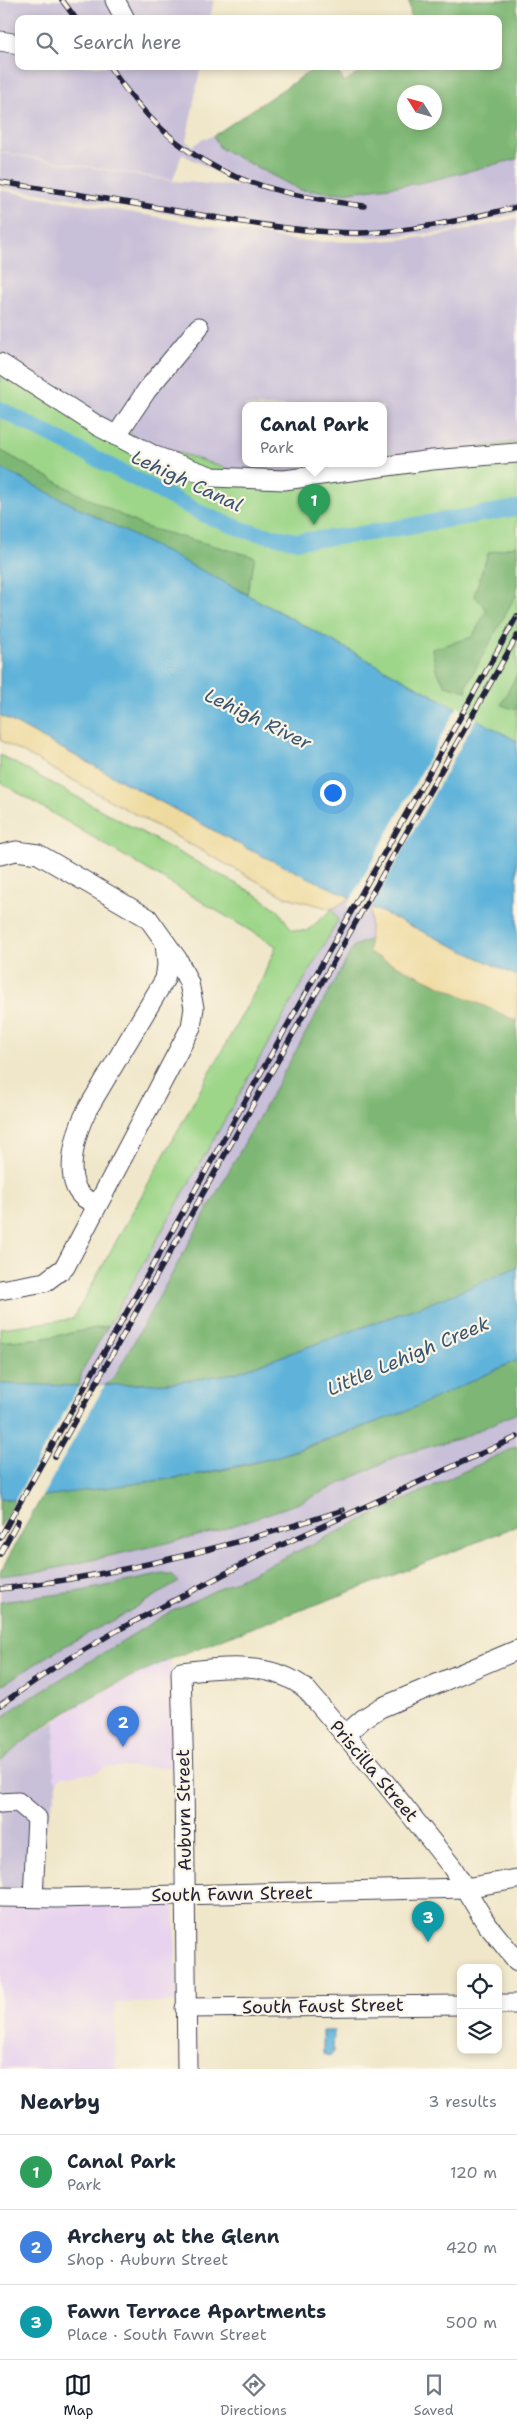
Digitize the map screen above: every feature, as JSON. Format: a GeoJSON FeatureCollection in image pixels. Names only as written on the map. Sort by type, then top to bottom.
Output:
{"type":"FeatureCollection","features":[{"type":"Feature","properties":{"kind":"street"},"geometry":{"type":"LineString","coordinates":[[115,0],[122,15]]}},
{"type":"Feature","properties":{"kind":"street"},"geometry":{"type":"LineString","coordinates":[[0,41],[15,43]]}},
{"type":"Feature","properties":{"kind":"street"},"geometry":{"type":"LineString","coordinates":[[116,436],[147,390],[199,327]]}},
{"type":"Feature","properties":{"kind":"street"},"geometry":{"type":"LineString","coordinates":[[0,363],[116,436],[154,456],[213,477],[284,480],[380,467]]}},
{"type":"Feature","properties":{"kind":"street"},"geometry":{"type":"LineString","coordinates":[[387,466],[432,460],[517,453]]}},
{"type":"Feature","properties":{"kind":"street"},"geometry":{"type":"LineString","coordinates":[[0,855],[16,851],[38,854],[148,918],[178,960],[189,983],[194,1008],[191,1027],[65,1267],[45,1282],[0,1290]]}},
{"type":"Feature","properties":{"kind":"street"},"geometry":{"type":"LineString","coordinates":[[97,1205],[82,1196],[76,1186],[72,1165],[73,1145],[86,1110],[165,979],[167,965],[164,940]]}},
{"type":"Feature","properties":{"kind":"street"},"geometry":{"type":"LineString","coordinates":[[345,1735],[363,1719],[380,1708],[517,1650]]}},
{"type":"Feature","properties":{"kind":"street","name":"Priscilla Street"},"geometry":{"type":"LineString","coordinates":[[180,1672],[206,1669],[266,1670],[281,1673],[295,1680],[306,1689],[452,1867],[486,1923],[517,1961]]}},
{"type":"Feature","properties":{"kind":"street","name":"Auburn Street"},"geometry":{"type":"LineString","coordinates":[[180,1672],[185,1895],[186,2069]]}},
{"type":"Feature","properties":{"kind":"street"},"geometry":{"type":"LineString","coordinates":[[0,1802],[18,1802],[37,1818],[33,1897]]}},
{"type":"Feature","properties":{"kind":"street","name":"South Fawn Street"},"geometry":{"type":"LineString","coordinates":[[0,1897],[185,1895],[465,1888],[517,1879]]}},
{"type":"Feature","properties":{"kind":"street"},"geometry":{"type":"LineString","coordinates":[[502,2004],[517,2004]]}},
{"type":"Feature","properties":{"kind":"street","name":"South Faust Street"},"geometry":{"type":"LineString","coordinates":[[185,2008],[457,2005]]}},
{"type":"Feature","properties":{"kind":"shaded area"},"geometry":{"type":"Polygon","coordinates":[[[0,0],[214,0],[211,15],[15,15],[15,70],[200,70],[186,141],[193,146],[201,140],[213,136],[220,148],[300,190],[497,165],[517,159],[517,213],[445,232],[377,237],[297,234],[0,187],[0,153],[173,181],[235,186],[237,183],[182,154],[173,180],[0,152],[0,0]]]}},
{"type":"Feature","properties":{"kind":"shaded area"},"geometry":{"type":"Polygon","coordinates":[[[0,190],[296,241],[368,242],[438,236],[517,218],[517,442],[387,460],[387,402],[242,402],[242,467],[341,467],[289,474],[231,470],[140,440],[0,353],[0,190]]]}},
{"type":"Feature","properties":{"kind":"shaded area"},"geometry":{"type":"Polygon","coordinates":[[[352,897],[347,907],[365,916],[371,907],[371,939],[354,946],[114,1378],[105,1385],[79,1386],[82,1371],[338,920],[332,909],[352,897]]]}},
{"type":"Feature","properties":{"kind":"shaded area"},"geometry":{"type":"Polygon","coordinates":[[[517,1413],[517,1446],[166,1614],[17,1706],[0,1720],[0,1686],[66,1645],[116,1619],[179,1582],[163,1574],[82,1591],[0,1602],[0,1576],[48,1570],[215,1532],[299,1503],[400,1455],[461,1438],[517,1413]]]}},
{"type":"Feature","properties":{"kind":"shaded area"},"geometry":{"type":"Polygon","coordinates":[[[171,1657],[172,1767],[105,1767],[96,1773],[62,1776],[58,1782],[54,1778],[55,1721],[80,1704],[171,1657]]]}},
{"type":"Feature","properties":{"kind":"shaded area"},"geometry":{"type":"Polygon","coordinates":[[[55,1721],[54,1777],[58,1782],[40,1847],[43,1893],[0,1892],[0,1762],[17,1746],[55,1721]]]}},
{"type":"Feature","properties":{"kind":"shaded area"},"geometry":{"type":"Polygon","coordinates":[[[174,1904],[178,2002],[115,2003],[116,2069],[0,2069],[0,1905],[174,1904]]]}},
{"type":"Feature","properties":{"kind":"green space"},"geometry":{"type":"Polygon","coordinates":[[[409,0],[517,0],[517,159],[420,183],[342,193],[300,190],[220,148],[213,136],[312,70],[337,70],[344,82],[362,70],[502,70],[502,15],[411,15],[409,0]]]}},
{"type":"Feature","properties":{"kind":"green space"},"geometry":{"type":"Polygon","coordinates":[[[0,353],[140,440],[231,470],[289,474],[339,467],[387,467],[387,460],[517,442],[517,741],[211,575],[0,468],[0,353]]]}},
{"type":"Feature","properties":{"kind":"green space"},"geometry":{"type":"Polygon","coordinates":[[[0,450],[73,491],[145,527],[255,557],[247,594],[0,468],[0,450]]]}},
{"type":"Feature","properties":{"kind":"green space"},"geometry":{"type":"Polygon","coordinates":[[[517,545],[517,593],[466,686],[467,691],[445,685],[436,669],[432,649],[472,637],[487,610],[474,595],[488,553],[517,545]]]}},
{"type":"Feature","properties":{"kind":"green space"},"geometry":{"type":"Polygon","coordinates":[[[517,674],[517,710],[501,705],[517,674]]]}},
{"type":"Feature","properties":{"kind":"green space"},"geometry":{"type":"Polygon","coordinates":[[[0,755],[257,895],[278,910],[292,930],[307,931],[332,909],[338,920],[108,1326],[45,1338],[0,1342],[0,1328],[73,1319],[263,977],[276,946],[0,782],[0,755]]]}},
{"type":"Feature","properties":{"kind":"green space"},"geometry":{"type":"Polygon","coordinates":[[[371,939],[369,953],[517,1021],[517,1267],[447,1297],[235,1373],[172,1383],[105,1385],[114,1378],[354,946],[371,939]]]}},
{"type":"Feature","properties":{"kind":"green space"},"geometry":{"type":"Polygon","coordinates":[[[108,1326],[82,1371],[79,1386],[0,1384],[0,1342],[45,1338],[108,1326]]]}},
{"type":"Feature","properties":{"kind":"green space"},"geometry":{"type":"Polygon","coordinates":[[[517,1360],[517,1413],[461,1438],[400,1455],[299,1503],[215,1532],[48,1570],[0,1576],[0,1572],[43,1495],[215,1472],[271,1458],[365,1426],[517,1360]]]}},
{"type":"Feature","properties":{"kind":"green space"},"geometry":{"type":"Polygon","coordinates":[[[517,1446],[517,1526],[369,1584],[236,1633],[151,1668],[110,1687],[71,1709],[34,1734],[0,1762],[0,1720],[17,1706],[166,1614],[517,1446]]]}},
{"type":"Feature","properties":{"kind":"green space"},"geometry":{"type":"Polygon","coordinates":[[[0,1498],[15,1500],[0,1527],[0,1498]]]}},
{"type":"Feature","properties":{"kind":"green space"},"geometry":{"type":"Polygon","coordinates":[[[163,1574],[173,1576],[179,1582],[116,1619],[66,1645],[0,1686],[0,1602],[82,1591],[163,1574]]]}},
{"type":"Feature","properties":{"kind":"sand"},"geometry":{"type":"Polygon","coordinates":[[[0,715],[250,850],[352,897],[332,909],[286,897],[0,740],[0,715]]]}},
{"type":"Feature","properties":{"kind":"sand"},"geometry":{"type":"Polygon","coordinates":[[[371,907],[517,976],[517,1021],[369,953],[371,907]]]}},
{"type":"Feature","properties":{"kind":"water","name":"Lehigh River"},"geometry":{"type":"Polygon","coordinates":[[[0,468],[211,575],[517,741],[517,976],[250,850],[0,715],[0,468]]]}},
{"type":"Feature","properties":{"kind":"water","name":"Little Lehigh Creek"},"geometry":{"type":"Polygon","coordinates":[[[517,1267],[517,1360],[407,1411],[270,1459],[190,1476],[15,1500],[0,1498],[0,1384],[79,1386],[172,1383],[235,1373],[447,1297],[517,1267]]]}},
{"type":"Feature","properties":{"kind":"water"},"geometry":{"type":"Polygon","coordinates":[[[323,2031],[334,2031],[333,2053],[331,2056],[323,2054],[323,2031]]]}},
{"type":"Feature","properties":{"kind":"pier"},"geometry":{"type":"Polygon","coordinates":[[[458,706],[477,717],[370,909],[351,899],[458,706]]]}},
{"type":"Feature","properties":{"kind":"pier"},"geometry":{"type":"Polygon","coordinates":[[[105,1385],[41,1498],[14,1502],[79,1386],[105,1385]]]}},
{"type":"Feature","properties":{"kind":"waterway","name":"Lehigh Canal"},"geometry":{"type":"LineString","coordinates":[[0,409],[207,516],[247,531],[297,541],[356,535],[517,508]]}},
{"type":"Feature","properties":{"kind":"railway"},"geometry":{"type":"LineString","coordinates":[[62,0],[73,15]]}},
{"type":"Feature","properties":{"kind":"railway"},"geometry":{"type":"LineString","coordinates":[[112,70],[135,101],[162,129],[189,151],[218,169],[249,182],[284,192],[364,206]]}},
{"type":"Feature","properties":{"kind":"railway"},"geometry":{"type":"LineString","coordinates":[[0,182],[256,224],[339,233],[400,230],[517,207]]}},
{"type":"Feature","properties":{"kind":"railway"},"geometry":{"type":"LineString","coordinates":[[0,1538],[517,616]]}},
{"type":"Feature","properties":{"kind":"railway"},"geometry":{"type":"LineString","coordinates":[[55,1456],[517,636]]}},
{"type":"Feature","properties":{"kind":"railway"},"geometry":{"type":"LineString","coordinates":[[0,1705],[55,1667],[118,1630],[264,1553],[517,1437]]}},
{"type":"Feature","properties":{"kind":"railway"},"geometry":{"type":"LineString","coordinates":[[0,1589],[130,1568],[259,1536],[343,1510]]}},
{"type":"Feature","properties":{"kind":"railway"},"geometry":{"type":"LineString","coordinates":[[0,1554],[18,1521]]}},
{"type":"Feature","properties":{"kind":"place","name":"Canal Park"},"geometry":{"type":"Point","coordinates":[314,525]}},
{"type":"Feature","properties":{"kind":"place","name":"Archery at the Glenn"},"geometry":{"type":"Point","coordinates":[123,1747]}},
{"type":"Feature","properties":{"kind":"place","name":"Fawn Terrace Apartments"},"geometry":{"type":"Point","coordinates":[428,1942]}}]}
